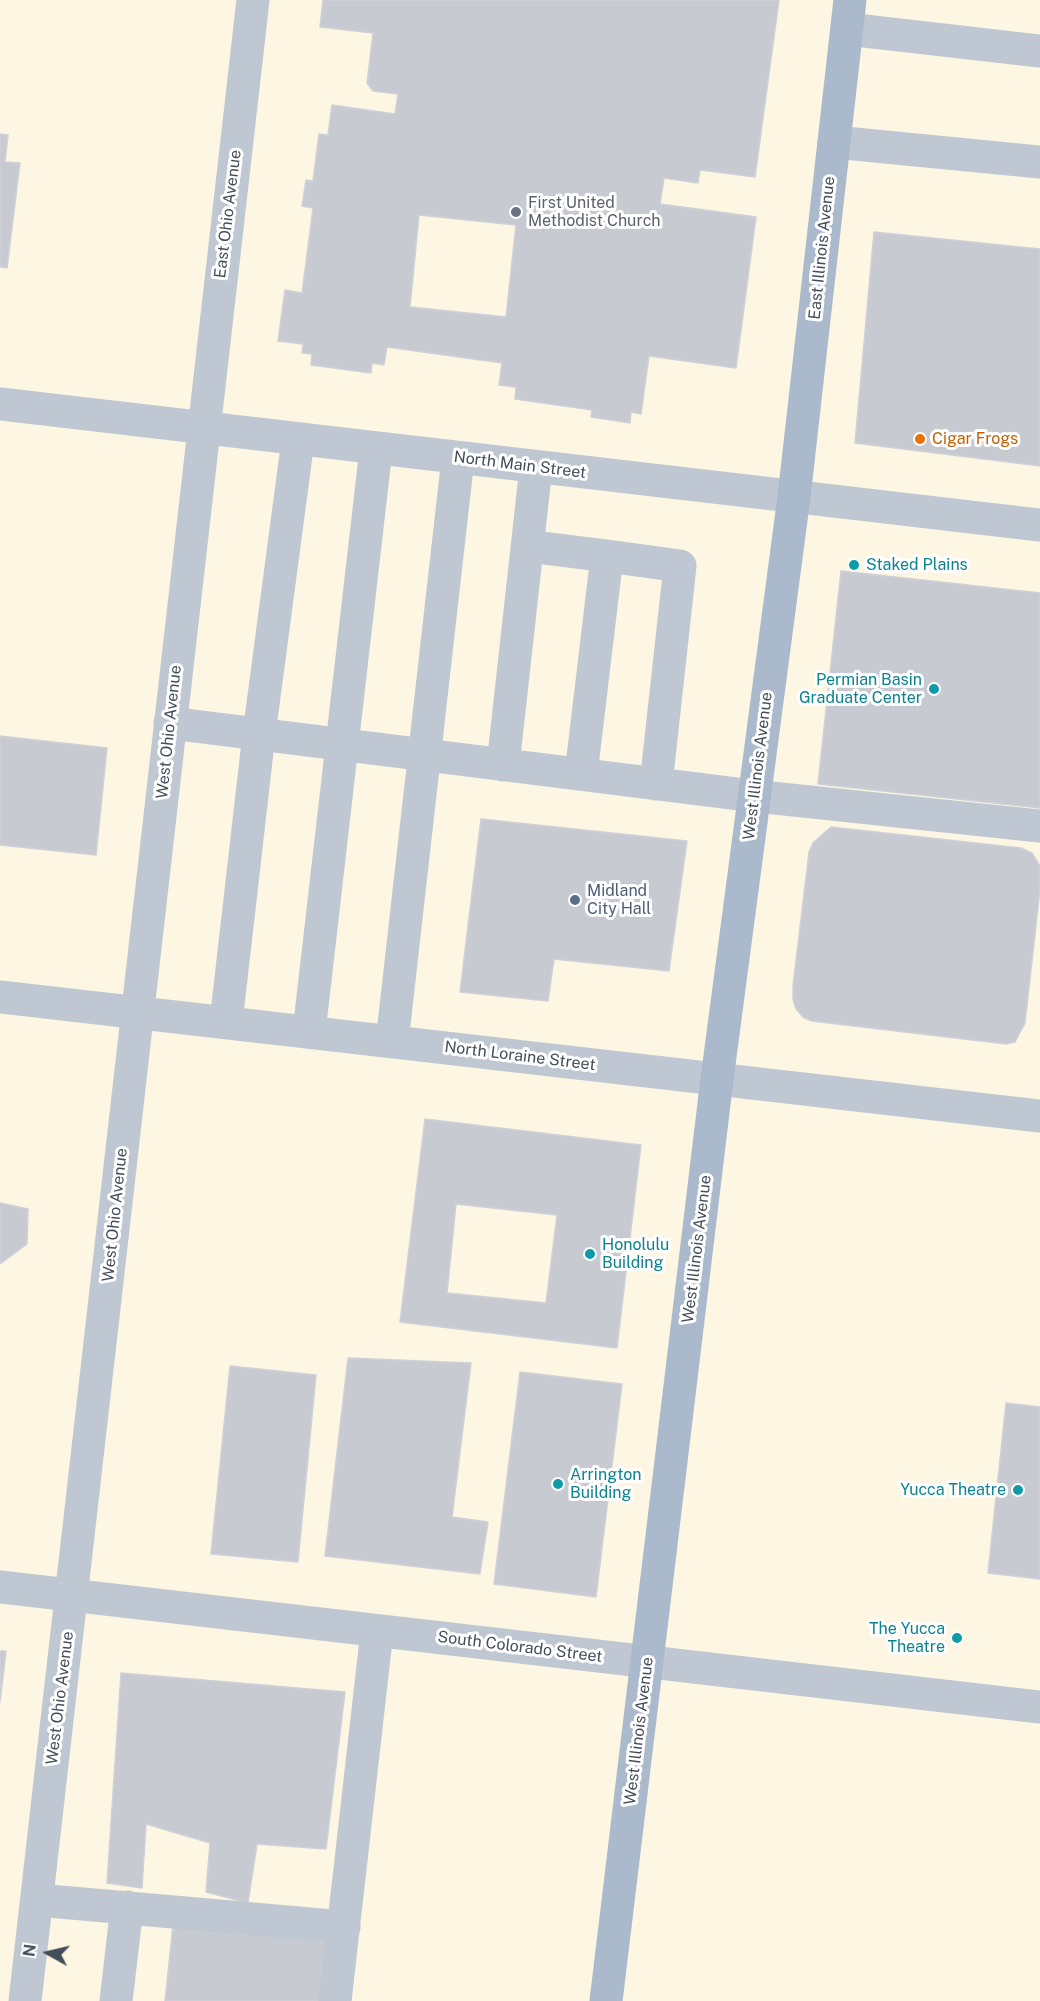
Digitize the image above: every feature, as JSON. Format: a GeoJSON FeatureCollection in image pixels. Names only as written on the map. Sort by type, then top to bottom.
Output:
{"type":"FeatureCollection","features":[{"type":"Feature","properties":{"kind":"main road","name":"East Illinois Avenue"},"geometry":{"type":"LineString","coordinates":[[794,497],[848,15]]}},
{"type":"Feature","properties":{"kind":"main road","name":"West Illinois Avenue"},"geometry":{"type":"LineString","coordinates":[[606,2001],[717,1079],[794,497]]}},
{"type":"Feature","properties":{"kind":"street","name":"East Ohio Avenue"},"geometry":{"type":"LineString","coordinates":[[203,429],[253,0]]}},
{"type":"Feature","properties":{"kind":"street"},"geometry":{"type":"LineString","coordinates":[[848,15],[1040,51]]}},
{"type":"Feature","properties":{"kind":"street"},"geometry":{"type":"LineString","coordinates":[[834,142],[1040,162]]}},
{"type":"Feature","properties":{"kind":"street","name":"North Main Street"},"geometry":{"type":"LineString","coordinates":[[0,404],[1040,525]]}},
{"type":"Feature","properties":{"kind":"street","name":"West Ohio Avenue"},"geometry":{"type":"LineString","coordinates":[[25,2001],[203,429]]}},
{"type":"Feature","properties":{"kind":"street"},"geometry":{"type":"LineString","coordinates":[[226,1022],[259,734],[298,440]]}},
{"type":"Feature","properties":{"kind":"street"},"geometry":{"type":"LineString","coordinates":[[309,1032],[376,449]]}},
{"type":"Feature","properties":{"kind":"street"},"geometry":{"type":"LineString","coordinates":[[392,1042],[458,458]]}},
{"type":"Feature","properties":{"kind":"street"},"geometry":{"type":"LineString","coordinates":[[503,765],[536,467]]}},
{"type":"Feature","properties":{"kind":"street"},"geometry":{"type":"LineString","coordinates":[[527,546],[680,566],[656,784]]}},
{"type":"Feature","properties":{"kind":"street"},"geometry":{"type":"LineString","coordinates":[[581,774],[607,556]]}},
{"type":"Feature","properties":{"kind":"street"},"geometry":{"type":"LineString","coordinates":[[170,723],[754,796],[1040,826]]}},
{"type":"Feature","properties":{"kind":"street","name":"North Loraine Street"},"geometry":{"type":"LineString","coordinates":[[0,997],[1040,1116]]}},
{"type":"Feature","properties":{"kind":"street","name":"South Colorado Street"},"geometry":{"type":"LineString","coordinates":[[0,1587],[1040,1707]]}},
{"type":"Feature","properties":{"kind":"street"},"geometry":{"type":"LineString","coordinates":[[335,2001],[377,1630]]}},
{"type":"Feature","properties":{"kind":"street"},"geometry":{"type":"LineString","coordinates":[[37,1900],[344,1927]]}},
{"type":"Feature","properties":{"kind":"street"},"geometry":{"type":"LineString","coordinates":[[116,2001],[127,1907]]}},
{"type":"Feature","properties":{"kind":"shaded area"},"geometry":{"type":"Polygon","coordinates":[[[0,0],[1040,0],[1040,2001],[0,2001],[0,0]]]}},
{"type":"Feature","properties":{"kind":"building","name":"First United Methodist Church"},"geometry":{"type":"Polygon","coordinates":[[[323,0],[779,0],[755,177],[700,170],[698,183],[664,178],[660,204],[756,217],[736,368],[649,356],[641,414],[631,412],[630,423],[591,417],[592,410],[515,399],[516,387],[499,385],[502,363],[387,347],[384,365],[372,363],[371,373],[311,365],[312,354],[302,353],[303,344],[278,341],[285,290],[302,293],[313,208],[302,206],[306,180],[313,181],[319,134],[328,135],[332,105],[395,114],[398,94],[373,91],[367,83],[373,33],[320,27],[323,0]],[[419,215],[410,307],[506,317],[516,225],[419,215]]]}},
{"type":"Feature","properties":{"kind":"building"},"geometry":{"type":"Polygon","coordinates":[[[0,134],[8,135],[5,162],[20,163],[7,268],[0,267],[0,134]]]}},
{"type":"Feature","properties":{"kind":"building"},"geometry":{"type":"Polygon","coordinates":[[[874,232],[1040,249],[1040,466],[855,443],[874,232]]]}},
{"type":"Feature","properties":{"kind":"building","name":"Permian Basin Graduate Center"},"geometry":{"type":"Polygon","coordinates":[[[841,571],[1040,593],[1040,808],[818,784],[841,571]]]}},
{"type":"Feature","properties":{"kind":"building"},"geometry":{"type":"Polygon","coordinates":[[[0,736],[107,748],[96,855],[0,845],[0,736]]]}},
{"type":"Feature","properties":{"kind":"building","name":"Midland City Hall"},"geometry":{"type":"Polygon","coordinates":[[[481,819],[687,841],[669,971],[554,959],[548,1001],[460,992],[481,819]]]}},
{"type":"Feature","properties":{"kind":"building"},"geometry":{"type":"Polygon","coordinates":[[[831,827],[1021,848],[1032,853],[1040,866],[1040,889],[1025,1023],[1015,1042],[1006,1044],[812,1021],[804,1018],[796,1009],[793,986],[809,852],[813,843],[831,827]]]}},
{"type":"Feature","properties":{"kind":"building","name":"Honolulu Building"},"geometry":{"type":"Polygon","coordinates":[[[425,1119],[641,1145],[617,1348],[400,1322],[425,1119]],[[456,1204],[447,1293],[546,1303],[557,1215],[456,1204]]]}},
{"type":"Feature","properties":{"kind":"building"},"geometry":{"type":"Polygon","coordinates":[[[0,1203],[28,1209],[27,1244],[0,1264],[0,1203]]]}},
{"type":"Feature","properties":{"kind":"building"},"geometry":{"type":"Polygon","coordinates":[[[348,1358],[471,1363],[452,1517],[488,1522],[480,1574],[325,1556],[348,1358]]]}},
{"type":"Feature","properties":{"kind":"building"},"geometry":{"type":"Polygon","coordinates":[[[230,1366],[316,1375],[298,1562],[211,1554],[230,1366]]]}},
{"type":"Feature","properties":{"kind":"building","name":"Arrington Building"},"geometry":{"type":"Polygon","coordinates":[[[520,1372],[622,1384],[596,1597],[494,1584],[520,1372]]]}},
{"type":"Feature","properties":{"kind":"building","name":"Yucca Theatre"},"geometry":{"type":"Polygon","coordinates":[[[1006,1403],[1040,1407],[1040,1579],[988,1573],[1006,1403]]]}},
{"type":"Feature","properties":{"kind":"building"},"geometry":{"type":"Polygon","coordinates":[[[0,1651],[6,1651],[0,1702],[0,1651]]]}},
{"type":"Feature","properties":{"kind":"building"},"geometry":{"type":"Polygon","coordinates":[[[121,1673],[345,1692],[326,1849],[257,1844],[248,1903],[206,1892],[210,1843],[146,1824],[142,1888],[107,1883],[121,1673]]]}},
{"type":"Feature","properties":{"kind":"building"},"geometry":{"type":"Polygon","coordinates":[[[173,1925],[327,1942],[320,2001],[165,2001],[173,1925]]]}},
{"type":"Feature","properties":{"kind":"place","name":"First United Methodist Church"},"geometry":{"type":"Point","coordinates":[516,212]}},
{"type":"Feature","properties":{"kind":"place","name":"Cigar Frogs"},"geometry":{"type":"Point","coordinates":[920,439]}},
{"type":"Feature","properties":{"kind":"place","name":"Staked Plains"},"geometry":{"type":"Point","coordinates":[854,565]}},
{"type":"Feature","properties":{"kind":"place","name":"Permian Basin Graduate Center"},"geometry":{"type":"Point","coordinates":[934,689]}},
{"type":"Feature","properties":{"kind":"place","name":"Midland City Hall"},"geometry":{"type":"Point","coordinates":[575,900]}},
{"type":"Feature","properties":{"kind":"place","name":"Honolulu Building"},"geometry":{"type":"Point","coordinates":[590,1254]}},
{"type":"Feature","properties":{"kind":"place","name":"Arrington Building"},"geometry":{"type":"Point","coordinates":[558,1484]}},
{"type":"Feature","properties":{"kind":"place","name":"Yucca Theatre"},"geometry":{"type":"Point","coordinates":[1018,1490]}},
{"type":"Feature","properties":{"kind":"place","name":"The Yucca Theatre"},"geometry":{"type":"Point","coordinates":[957,1638]}}]}
